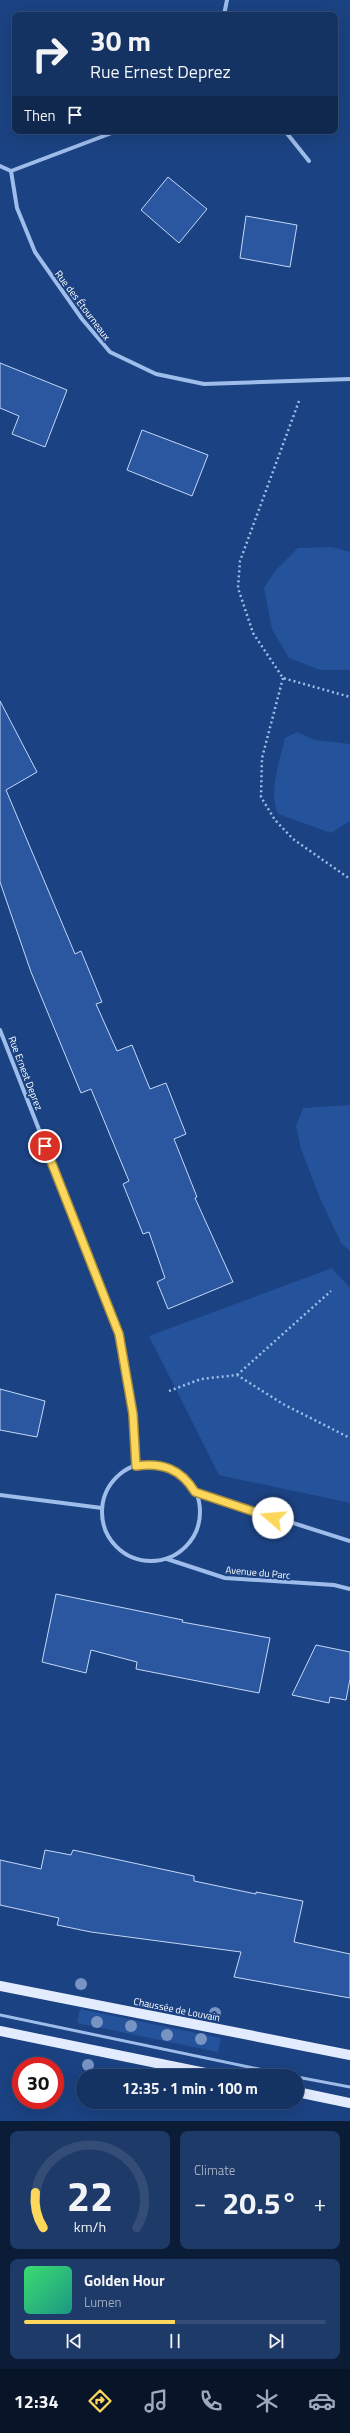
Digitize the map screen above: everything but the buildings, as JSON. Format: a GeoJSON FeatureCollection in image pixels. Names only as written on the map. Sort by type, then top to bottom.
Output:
{"type":"FeatureCollection","features":[{"type":"Feature","properties":{"kind":"main road","name":"Chaussée de Louvain"},"geometry":{"type":"LineString","coordinates":[[0,1986],[350,2055]]}},
{"type":"Feature","properties":{"kind":"main road"},"geometry":{"type":"LineString","coordinates":[[0,2031],[186,2069]]}},
{"type":"Feature","properties":{"kind":"main road"},"geometry":{"type":"LineString","coordinates":[[304,2093],[350,2103]]}},
{"type":"Feature","properties":{"kind":"street"},"geometry":{"type":"LineString","coordinates":[[225,12],[227,0]]}},
{"type":"Feature","properties":{"kind":"street"},"geometry":{"type":"LineString","coordinates":[[0,166],[11,171],[109,134]]}},
{"type":"Feature","properties":{"kind":"street"},"geometry":{"type":"LineString","coordinates":[[287,134],[309,161]]}},
{"type":"Feature","properties":{"kind":"street","name":"Rue des Étourneaux"},"geometry":{"type":"LineString","coordinates":[[11,171],[17,208],[35,252],[82,319],[110,352],[156,374],[204,384],[350,379]]}},
{"type":"Feature","properties":{"kind":"street","name":"Rue Ernest Deprez"},"geometry":{"type":"LineString","coordinates":[[0,1030],[119,1334],[133,1414],[136,1466]]}},
{"type":"Feature","properties":{"kind":"street","name":"Avenue du Parc"},"geometry":{"type":"LineString","coordinates":[[150,1464],[164,1465],[177,1471],[188,1480],[195,1492],[200,1508],[198,1524],[192,1539],[181,1551],[167,1559],[151,1561],[135,1559],[121,1551],[110,1539],[103,1524],[102,1508],[106,1492],[113,1481],[123,1472],[136,1466],[150,1464]]}},
{"type":"Feature","properties":{"kind":"street"},"geometry":{"type":"LineString","coordinates":[[195,1492],[350,1541]]}},
{"type":"Feature","properties":{"kind":"street"},"geometry":{"type":"LineString","coordinates":[[0,1495],[102,1508]]}},
{"type":"Feature","properties":{"kind":"street","name":"Avenue du Parc"},"geometry":{"type":"LineString","coordinates":[[167,1559],[225,1578],[334,1586],[350,1589]]}},
{"type":"Feature","properties":{"kind":"lane"},"geometry":{"type":"LineString","coordinates":[[0,2015],[258,2069]]}},
{"type":"Feature","properties":{"kind":"lane"},"geometry":{"type":"LineString","coordinates":[[304,2078],[350,2087]]}},
{"type":"Feature","properties":{"kind":"path"},"geometry":{"type":"LineString","coordinates":[[307,380],[240,561],[238,588],[253,633],[283,678],[350,697]]}},
{"type":"Feature","properties":{"kind":"path"},"geometry":{"type":"LineString","coordinates":[[283,678],[262,758],[261,796],[275,820],[293,839],[350,879]]}},
{"type":"Feature","properties":{"kind":"path"},"geometry":{"type":"LineString","coordinates":[[169,1391],[201,1379],[237,1375],[331,1290]]}},
{"type":"Feature","properties":{"kind":"path"},"geometry":{"type":"LineString","coordinates":[[237,1375],[283,1404],[350,1438]]}},
{"type":"Feature","properties":{"kind":"shaded area"},"geometry":{"type":"Polygon","coordinates":[[[332,547],[350,552],[350,670],[320,670],[289,658],[272,629],[264,588],[275,571],[298,548],[332,547]]]}},
{"type":"Feature","properties":{"kind":"shaded area"},"geometry":{"type":"Polygon","coordinates":[[[297,732],[315,740],[350,744],[350,821],[331,833],[278,814],[274,796],[278,766],[285,738],[297,732]]]}},
{"type":"Feature","properties":{"kind":"shaded area"},"geometry":{"type":"Polygon","coordinates":[[[350,1105],[350,1251],[341,1243],[320,1198],[301,1149],[296,1126],[303,1108],[350,1105]]]}},
{"type":"Feature","properties":{"kind":"shaded area"},"geometry":{"type":"Polygon","coordinates":[[[332,1268],[350,1288],[350,1503],[219,1475],[149,1336],[332,1268]]]}},
{"type":"Feature","properties":{"kind":"shaded area"},"geometry":{"type":"Polygon","coordinates":[[[80,2009],[221,2038],[218,2052],[77,2023],[80,2009]]]}},
{"type":"Feature","properties":{"kind":"route"},"geometry":{"type":"LineString","coordinates":[[45,1146],[119,1334],[133,1414],[136,1466],[150,1464],[164,1465],[177,1471],[188,1480],[195,1492],[273,1518]]}}]}
